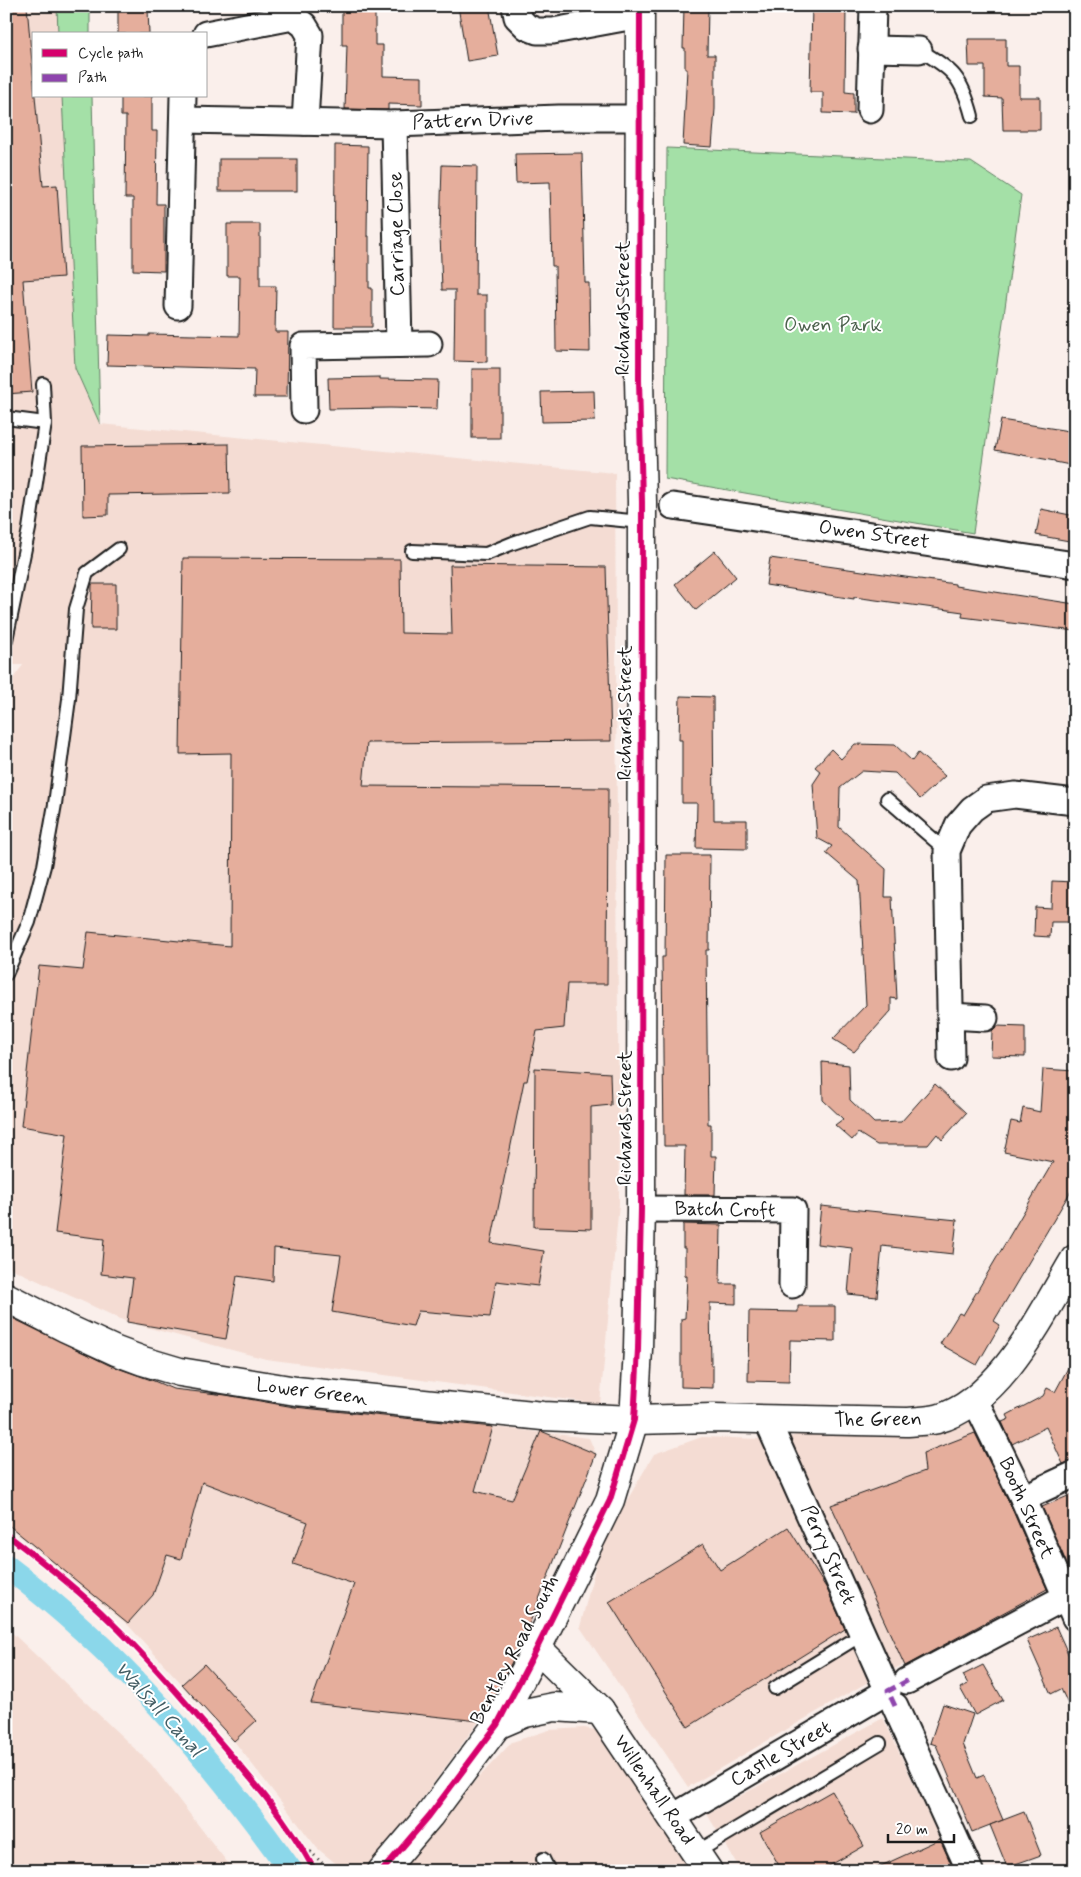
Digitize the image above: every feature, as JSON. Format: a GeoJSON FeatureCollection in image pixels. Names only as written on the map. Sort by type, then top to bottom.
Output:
{"type":"FeatureCollection","features":[{"type":"Feature","properties":{"kind":"street"},"geometry":{"type":"LineString","coordinates":[[515,6],[517,17],[527,27],[537,31],[553,31],[640,11]]}},
{"type":"Feature","properties":{"kind":"street"},"geometry":{"type":"LineString","coordinates":[[870,110],[873,6]]}},
{"type":"Feature","properties":{"kind":"street","name":"Richards Street"},"geometry":{"type":"LineString","coordinates":[[634,1420],[638,1349],[641,1209],[642,522],[639,380],[640,11]]}},
{"type":"Feature","properties":{"kind":"street"},"geometry":{"type":"LineString","coordinates":[[208,34],[293,17],[304,25],[310,35],[305,122]]}},
{"type":"Feature","properties":{"kind":"street"},"geometry":{"type":"LineString","coordinates":[[872,49],[920,50]]}},
{"type":"Feature","properties":{"kind":"street"},"geometry":{"type":"LineString","coordinates":[[178,306],[183,108]]}},
{"type":"Feature","properties":{"kind":"street","name":"Pattern Drive"},"geometry":{"type":"LineString","coordinates":[[183,108],[305,122],[394,124],[559,118],[640,118]]}},
{"type":"Feature","properties":{"kind":"street","name":"Carriage Close"},"geometry":{"type":"LineString","coordinates":[[394,124],[399,344]]}},
{"type":"Feature","properties":{"kind":"street"},"geometry":{"type":"LineString","coordinates":[[304,410],[302,346],[429,344]]}},
{"type":"Feature","properties":{"kind":"street","name":"Owen Street"},"geometry":{"type":"LineString","coordinates":[[673,506],[1075,564]]}},
{"type":"Feature","properties":{"kind":"street"},"geometry":{"type":"LineString","coordinates":[[951,1058],[947,851],[958,825],[986,799],[1015,795],[1075,802]]}},
{"type":"Feature","properties":{"kind":"street"},"geometry":{"type":"LineString","coordinates":[[950,1016],[986,1018]]}},
{"type":"Feature","properties":{"kind":"street","name":"Batch Croft"},"geometry":{"type":"LineString","coordinates":[[641,1209],[793,1210],[792,1285]]}},
{"type":"Feature","properties":{"kind":"street","name":"The Green"},"geometry":{"type":"LineString","coordinates":[[634,1420],[713,1418],[906,1422],[937,1419],[975,1400],[1003,1371],[1028,1338],[1075,1259]]}},
{"type":"Feature","properties":{"kind":"street","name":"Lower Green"},"geometry":{"type":"LineString","coordinates":[[6,1297],[116,1352],[180,1372],[296,1391],[522,1414],[634,1420]]}},
{"type":"Feature","properties":{"kind":"street","name":"Booth Street"},"geometry":{"type":"LineString","coordinates":[[975,1400],[1072,1602]]}},
{"type":"Feature","properties":{"kind":"street","name":"Bentley Road South"},"geometry":{"type":"LineString","coordinates":[[382,1871],[429,1816],[496,1725],[537,1648],[610,1500],[634,1420]]}},
{"type":"Feature","properties":{"kind":"street","name":"Perry Street"},"geometry":{"type":"LineString","coordinates":[[767,1420],[864,1635],[897,1693],[970,1871]]}},
{"type":"Feature","properties":{"kind":"street"},"geometry":{"type":"LineString","coordinates":[[1023,1498],[1075,1474]]}},
{"type":"Feature","properties":{"kind":"street","name":"Castle Street"},"geometry":{"type":"LineString","coordinates":[[673,1817],[897,1693],[1072,1602]]}},
{"type":"Feature","properties":{"kind":"street","name":"Willenhall Road"},"geometry":{"type":"LineString","coordinates":[[537,1648],[600,1710],[703,1861]]}},
{"type":"Feature","properties":{"kind":"street"},"geometry":{"type":"LineString","coordinates":[[496,1725],[525,1713],[554,1707],[600,1710]]}},
{"type":"Feature","properties":{"kind":"lane"},"geometry":{"type":"LineString","coordinates":[[920,50],[942,63],[956,76],[966,94],[972,116]]}},
{"type":"Feature","properties":{"kind":"lane"},"geometry":{"type":"LineString","coordinates":[[6,640],[29,529],[45,423],[43,384]]}},
{"type":"Feature","properties":{"kind":"lane"},"geometry":{"type":"LineString","coordinates":[[6,418],[45,423]]}},
{"type":"Feature","properties":{"kind":"lane"},"geometry":{"type":"LineString","coordinates":[[412,551],[486,554],[590,517],[642,522]]}},
{"type":"Feature","properties":{"kind":"lane"},"geometry":{"type":"LineString","coordinates":[[6,974],[29,922],[44,866],[55,804],[69,699],[76,609],[87,573],[119,549]]}},
{"type":"Feature","properties":{"kind":"lane"},"geometry":{"type":"LineString","coordinates":[[887,799],[947,851]]}},
{"type":"Feature","properties":{"kind":"lane"},"geometry":{"type":"LineString","coordinates":[[776,1688],[864,1635]]}},
{"type":"Feature","properties":{"kind":"lane"},"geometry":{"type":"LineString","coordinates":[[703,1861],[880,1743]]}},
{"type":"Feature","properties":{"kind":"lane"},"geometry":{"type":"LineString","coordinates":[[543,1858],[549,1871]]}},
{"type":"Feature","properties":{"kind":"path"},"geometry":{"type":"LineString","coordinates":[[300,1846],[310,1862]]}},
{"type":"Feature","properties":{"kind":"path"},"geometry":{"type":"LineString","coordinates":[[306,1854],[311,1852],[330,1871]]}},
{"type":"Feature","properties":{"kind":"shaded area"},"geometry":{"type":"Polygon","coordinates":[[[6,6],[57,6],[58,32],[32,32],[32,98],[62,98],[75,368],[100,424],[615,473],[619,1204],[600,1404],[266,1359],[127,1322],[6,1266],[6,688],[23,665],[6,665],[6,6]]]}},
{"type":"Feature","properties":{"kind":"shaded area"},"geometry":{"type":"Polygon","coordinates":[[[6,1313],[173,1389],[589,1438],[596,1454],[524,1639],[495,1699],[369,1871],[345,1871],[317,1848],[234,1741],[128,1625],[6,1524],[6,1313]]]}},
{"type":"Feature","properties":{"kind":"shaded area"},"geometry":{"type":"Polygon","coordinates":[[[980,1420],[1057,1593],[894,1669],[789,1437],[803,1434],[889,1435],[980,1420]]]}},
{"type":"Feature","properties":{"kind":"shaded area"},"geometry":{"type":"Polygon","coordinates":[[[702,1437],[761,1439],[868,1682],[688,1787],[580,1627],[601,1545],[654,1454],[702,1437]]]}},
{"type":"Feature","properties":{"kind":"shaded area"},"geometry":{"type":"Polygon","coordinates":[[[6,1627],[151,1764],[234,1871],[6,1871],[6,1627]]]}},
{"type":"Feature","properties":{"kind":"shaded area"},"geometry":{"type":"Polygon","coordinates":[[[883,1718],[955,1871],[741,1871],[707,1814],[883,1718]]]}},
{"type":"Feature","properties":{"kind":"shaded area"},"geometry":{"type":"Polygon","coordinates":[[[584,1728],[601,1731],[694,1871],[402,1871],[447,1811],[512,1742],[549,1730],[584,1728]]]}},
{"type":"Feature","properties":{"kind":"green space"},"geometry":{"type":"Polygon","coordinates":[[[57,6],[90,6],[90,32],[58,32],[57,6]]]}},
{"type":"Feature","properties":{"kind":"green space"},"geometry":{"type":"Polygon","coordinates":[[[62,98],[92,98],[100,424],[75,368],[62,98]]]}},
{"type":"Feature","properties":{"kind":"green space","name":"Owen Park"},"geometry":{"type":"Polygon","coordinates":[[[667,148],[971,162],[1021,195],[973,533],[665,479],[667,148]]]}},
{"type":"Feature","properties":{"kind":"building"},"geometry":{"type":"Polygon","coordinates":[[[6,6],[27,6],[32,62],[32,98],[35,98],[43,186],[57,185],[63,277],[23,280],[32,392],[6,394],[6,6]]]}},
{"type":"Feature","properties":{"kind":"building"},"geometry":{"type":"Polygon","coordinates":[[[342,6],[375,6],[375,45],[383,45],[383,76],[422,77],[422,105],[388,104],[388,110],[345,109],[347,45],[342,45],[342,6]]]}},
{"type":"Feature","properties":{"kind":"building"},"geometry":{"type":"Polygon","coordinates":[[[458,6],[489,6],[498,56],[467,61],[458,6]]]}},
{"type":"Feature","properties":{"kind":"building"},"geometry":{"type":"Polygon","coordinates":[[[684,6],[708,6],[707,55],[715,55],[715,109],[712,147],[683,145],[687,69],[685,69],[685,48],[683,48],[684,6]]]}},
{"type":"Feature","properties":{"kind":"building"},"geometry":{"type":"Polygon","coordinates":[[[812,6],[846,6],[845,92],[854,93],[854,114],[823,113],[823,92],[810,92],[812,6]]]}},
{"type":"Feature","properties":{"kind":"building"},"geometry":{"type":"Polygon","coordinates":[[[148,9],[149,32],[118,32],[118,10],[148,9]]]}},
{"type":"Feature","properties":{"kind":"building"},"geometry":{"type":"Polygon","coordinates":[[[968,39],[1006,39],[1006,66],[1019,66],[1019,97],[1040,97],[1040,130],[1003,130],[1002,98],[985,97],[985,66],[969,66],[968,39]]]}},
{"type":"Feature","properties":{"kind":"building"},"geometry":{"type":"Polygon","coordinates":[[[121,98],[152,98],[152,131],[157,131],[156,204],[164,204],[164,271],[133,270],[133,198],[125,198],[126,116],[121,116],[121,98]]]}},
{"type":"Feature","properties":{"kind":"building"},"geometry":{"type":"Polygon","coordinates":[[[335,145],[368,146],[367,236],[369,236],[369,288],[372,288],[372,327],[334,327],[335,145]]]}},
{"type":"Feature","properties":{"kind":"building"},"geometry":{"type":"Polygon","coordinates":[[[582,153],[585,283],[589,283],[590,352],[556,351],[555,266],[552,266],[550,182],[516,183],[515,154],[582,153]]]}},
{"type":"Feature","properties":{"kind":"building"},"geometry":{"type":"Polygon","coordinates":[[[219,159],[297,159],[297,191],[219,191],[219,159]]]}},
{"type":"Feature","properties":{"kind":"building"},"geometry":{"type":"Polygon","coordinates":[[[442,165],[477,166],[476,295],[487,295],[487,362],[454,361],[455,290],[442,290],[440,233],[442,165]]]}},
{"type":"Feature","properties":{"kind":"building"},"geometry":{"type":"Polygon","coordinates":[[[227,224],[260,224],[260,286],[276,286],[275,332],[288,332],[287,397],[254,397],[255,369],[107,365],[108,335],[239,336],[240,276],[227,276],[227,224]]]}},
{"type":"Feature","properties":{"kind":"building"},"geometry":{"type":"Polygon","coordinates":[[[472,369],[500,369],[500,438],[472,438],[472,369]]]}},
{"type":"Feature","properties":{"kind":"building"},"geometry":{"type":"Polygon","coordinates":[[[380,377],[380,379],[438,380],[437,409],[329,409],[328,378],[380,377]]]}},
{"type":"Feature","properties":{"kind":"building"},"geometry":{"type":"Polygon","coordinates":[[[594,391],[595,421],[542,422],[541,392],[594,391]]]}},
{"type":"Feature","properties":{"kind":"building"},"geometry":{"type":"Polygon","coordinates":[[[1001,420],[1075,432],[1075,466],[995,450],[1001,420]]]}},
{"type":"Feature","properties":{"kind":"building"},"geometry":{"type":"Polygon","coordinates":[[[229,444],[230,493],[108,495],[108,515],[83,516],[82,446],[229,444]]]}},
{"type":"Feature","properties":{"kind":"building"},"geometry":{"type":"Polygon","coordinates":[[[1041,509],[1075,516],[1075,542],[1036,535],[1041,509]]]}},
{"type":"Feature","properties":{"kind":"building"},"geometry":{"type":"Polygon","coordinates":[[[715,551],[736,577],[696,610],[675,584],[715,551]]]}},
{"type":"Feature","properties":{"kind":"building"},"geometry":{"type":"Polygon","coordinates":[[[183,558],[400,559],[401,633],[452,634],[450,565],[606,567],[611,741],[367,743],[363,786],[608,788],[607,984],[567,984],[564,1028],[537,1031],[527,1081],[524,1081],[491,1243],[544,1251],[538,1286],[496,1281],[490,1317],[418,1311],[413,1326],[332,1312],[341,1255],[274,1248],[273,1281],[237,1276],[226,1339],[127,1322],[133,1278],[101,1274],[104,1239],[55,1233],[67,1134],[21,1126],[39,966],[83,970],[88,932],[230,946],[231,753],[180,754],[183,558]]]}},
{"type":"Feature","properties":{"kind":"building"},"geometry":{"type":"Polygon","coordinates":[[[770,558],[955,584],[955,586],[1075,604],[1075,631],[962,617],[963,612],[854,597],[854,599],[766,585],[770,558]]]}},
{"type":"Feature","properties":{"kind":"building"},"geometry":{"type":"Polygon","coordinates":[[[92,584],[116,584],[116,629],[91,629],[92,584]]]}},
{"type":"Feature","properties":{"kind":"building"},"geometry":{"type":"Polygon","coordinates":[[[680,696],[713,697],[714,820],[747,820],[747,849],[696,848],[697,803],[682,803],[682,740],[679,740],[680,696]]]}},
{"type":"Feature","properties":{"kind":"building"},"geometry":{"type":"Polygon","coordinates":[[[855,744],[895,745],[912,761],[918,753],[945,776],[920,799],[895,773],[862,771],[840,788],[839,827],[886,869],[885,897],[892,897],[897,999],[891,998],[891,1011],[854,1052],[833,1039],[866,1005],[859,881],[826,853],[832,846],[817,838],[813,784],[821,772],[815,767],[831,749],[841,759],[855,744]]]}},
{"type":"Feature","properties":{"kind":"building"},"geometry":{"type":"Polygon","coordinates":[[[666,855],[710,855],[709,950],[706,950],[708,1124],[711,1124],[711,1156],[716,1156],[715,1195],[684,1195],[685,1146],[664,1146],[662,957],[665,957],[666,855]]]}},
{"type":"Feature","properties":{"kind":"building"},"geometry":{"type":"Polygon","coordinates":[[[1052,881],[1075,882],[1075,901],[1071,901],[1070,922],[1051,922],[1050,937],[1034,936],[1035,907],[1051,908],[1052,881]]]}},
{"type":"Feature","properties":{"kind":"building"},"geometry":{"type":"Polygon","coordinates":[[[997,1026],[1025,1027],[1025,1057],[991,1056],[992,1031],[997,1026]]]}},
{"type":"Feature","properties":{"kind":"building"},"geometry":{"type":"Polygon","coordinates":[[[822,1062],[849,1065],[850,1100],[874,1123],[901,1122],[935,1084],[966,1113],[942,1140],[937,1134],[928,1145],[877,1145],[858,1133],[852,1140],[835,1125],[843,1119],[823,1100],[822,1062]]]}},
{"type":"Feature","properties":{"kind":"building"},"geometry":{"type":"Polygon","coordinates":[[[535,1068],[610,1073],[611,1105],[591,1107],[591,1229],[534,1227],[535,1068]]]}},
{"type":"Feature","properties":{"kind":"building"},"geometry":{"type":"Polygon","coordinates":[[[1043,1069],[1075,1071],[1075,1184],[994,1321],[1000,1325],[977,1365],[940,1344],[959,1313],[963,1315],[1053,1162],[1004,1152],[1011,1121],[1020,1123],[1023,1108],[1040,1112],[1043,1069]]]}},
{"type":"Feature","properties":{"kind":"building"},"geometry":{"type":"Polygon","coordinates":[[[821,1206],[957,1220],[953,1254],[882,1246],[877,1297],[848,1294],[852,1248],[817,1244],[821,1206]]]}},
{"type":"Feature","properties":{"kind":"building"},"geometry":{"type":"Polygon","coordinates":[[[683,1224],[721,1225],[720,1284],[736,1284],[736,1304],[710,1303],[713,1388],[681,1387],[681,1319],[685,1318],[687,1276],[685,1276],[683,1224]]]}},
{"type":"Feature","properties":{"kind":"building"},"geometry":{"type":"Polygon","coordinates":[[[798,1306],[835,1306],[835,1341],[790,1340],[789,1382],[748,1381],[749,1311],[798,1312],[798,1306]]]}},
{"type":"Feature","properties":{"kind":"building"},"geometry":{"type":"Polygon","coordinates":[[[6,1315],[109,1365],[173,1389],[226,1395],[294,1407],[493,1427],[475,1491],[512,1500],[541,1431],[596,1454],[523,1640],[488,1709],[479,1721],[311,1703],[354,1584],[293,1564],[308,1522],[202,1482],[181,1559],[167,1555],[153,1595],[128,1623],[6,1523],[6,1315]]]}},
{"type":"Feature","properties":{"kind":"building"},"geometry":{"type":"Polygon","coordinates":[[[1075,1355],[1075,1460],[1063,1464],[1046,1427],[1012,1444],[1002,1422],[1009,1419],[1007,1415],[1043,1396],[1047,1388],[1055,1392],[1075,1355]]]}},
{"type":"Feature","properties":{"kind":"building"},"geometry":{"type":"Polygon","coordinates":[[[975,1433],[1010,1504],[1047,1589],[905,1666],[831,1505],[925,1471],[923,1453],[975,1433]]]}},
{"type":"Feature","properties":{"kind":"building"},"geometry":{"type":"Polygon","coordinates":[[[1075,1493],[1075,1575],[1072,1576],[1042,1507],[1075,1493]]]}},
{"type":"Feature","properties":{"kind":"building"},"geometry":{"type":"Polygon","coordinates":[[[788,1527],[827,1589],[845,1629],[688,1727],[609,1602],[703,1544],[720,1570],[788,1527]]]}},
{"type":"Feature","properties":{"kind":"building"},"geometry":{"type":"Polygon","coordinates":[[[1056,1627],[1075,1669],[1075,1719],[1061,1689],[1051,1694],[1027,1640],[1056,1627]]]}},
{"type":"Feature","properties":{"kind":"building"},"geometry":{"type":"Polygon","coordinates":[[[204,1664],[256,1721],[234,1741],[182,1684],[204,1664]]]}},
{"type":"Feature","properties":{"kind":"building"},"geometry":{"type":"Polygon","coordinates":[[[983,1665],[1003,1700],[975,1715],[960,1688],[968,1684],[963,1675],[983,1665]]]}},
{"type":"Feature","properties":{"kind":"building"},"geometry":{"type":"Polygon","coordinates":[[[943,1704],[973,1714],[963,1744],[977,1778],[984,1775],[1003,1820],[972,1832],[936,1745],[930,1743],[943,1704]]]}},
{"type":"Feature","properties":{"kind":"building"},"geometry":{"type":"Polygon","coordinates":[[[832,1791],[864,1846],[820,1871],[782,1871],[760,1832],[832,1791]]]}},
{"type":"Feature","properties":{"kind":"building"},"geometry":{"type":"Polygon","coordinates":[[[1024,1812],[1041,1855],[1007,1867],[990,1825],[1024,1812]]]}},
{"type":"Feature","properties":{"kind":"building"},"geometry":{"type":"Polygon","coordinates":[[[940,1839],[954,1871],[870,1871],[940,1839]]]}},
{"type":"Feature","properties":{"kind":"waterway","name":"Walsall Canal"},"geometry":{"type":"LineString","coordinates":[[6,1566],[86,1633],[160,1707],[228,1787],[291,1871]]}},
{"type":"Feature","properties":{"kind":"marked path"},"geometry":{"type":"LineString","coordinates":[[895,1706],[888,1691],[907,1681]]}},
{"type":"Feature","properties":{"kind":"cycle path"},"geometry":{"type":"LineString","coordinates":[[382,1871],[429,1816],[497,1725],[610,1500],[634,1420],[638,1349],[641,1209],[642,502],[639,380],[640,6]]}},
{"type":"Feature","properties":{"kind":"cycle path"},"geometry":{"type":"LineString","coordinates":[[6,1534],[47,1565],[99,1610],[171,1685],[278,1813],[315,1871]]}}]}
